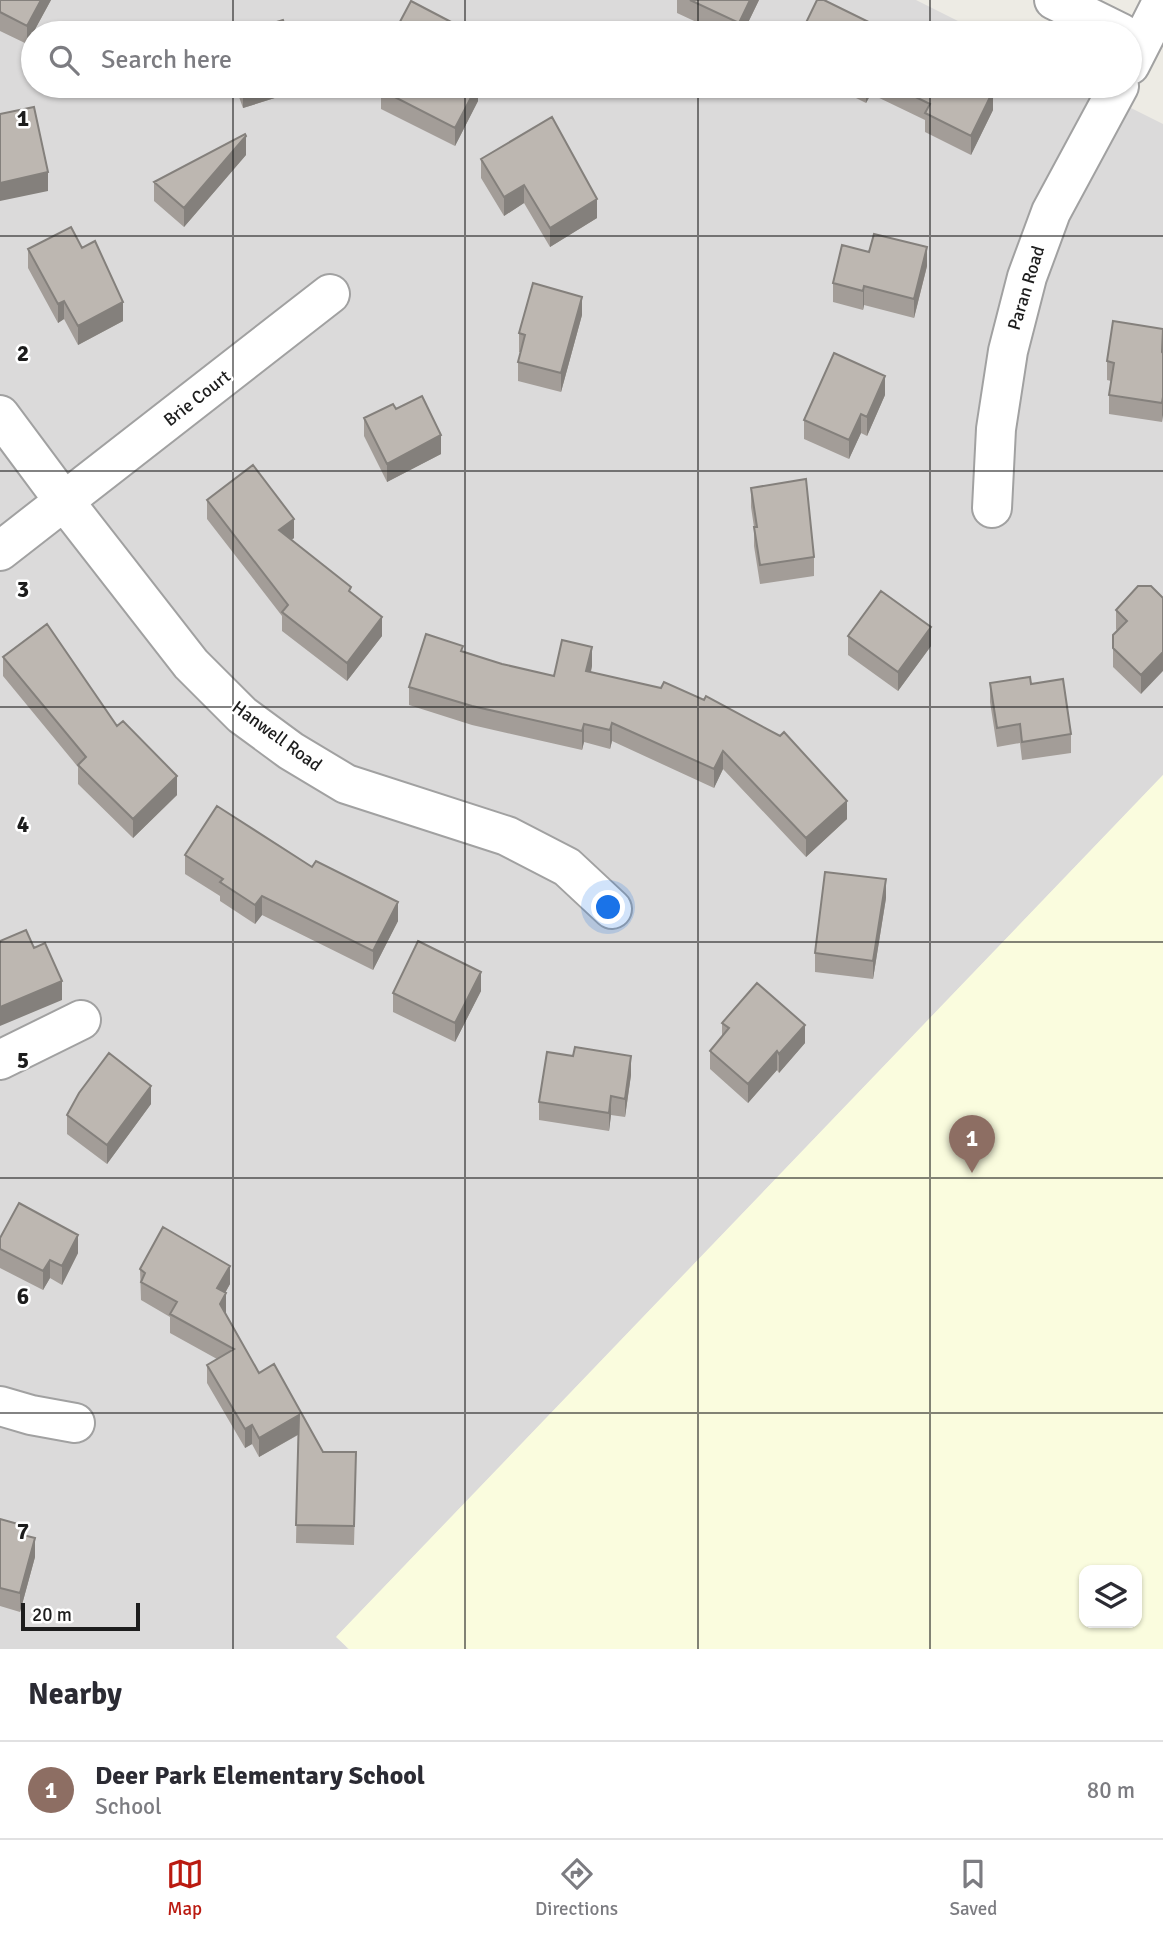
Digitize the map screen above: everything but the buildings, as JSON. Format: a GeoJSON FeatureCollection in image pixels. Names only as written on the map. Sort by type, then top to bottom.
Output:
{"type":"FeatureCollection","features":[{"type":"Feature","properties":{"kind":"street"},"geometry":{"type":"LineString","coordinates":[[1054,0],[1091,21]]}},
{"type":"Feature","properties":{"kind":"street"},"geometry":{"type":"LineString","coordinates":[[1142,38],[1163,0]]}},
{"type":"Feature","properties":{"kind":"street","name":"Paran Road"},"geometry":{"type":"LineString","coordinates":[[992,508],[996,429],[1008,351],[1027,276],[1051,212],[1113,98]]}},
{"type":"Feature","properties":{"kind":"street","name":"Brie Court"},"geometry":{"type":"LineString","coordinates":[[0,551],[330,294]]}},
{"type":"Feature","properties":{"kind":"street","name":"Hanwell Road"},"geometry":{"type":"LineString","coordinates":[[0,415],[64,502],[191,664],[242,715],[291,751],[346,784],[507,836],[567,867],[612,909]]}},
{"type":"Feature","properties":{"kind":"street"},"geometry":{"type":"LineString","coordinates":[[0,1060],[81,1020]]}},
{"type":"Feature","properties":{"kind":"street"},"geometry":{"type":"LineString","coordinates":[[0,1406],[75,1423]]}},
{"type":"Feature","properties":{"kind":"shaded area"},"geometry":{"type":"Polygon","coordinates":[[[0,0],[916,0],[958,21],[21,21],[21,98],[1111,98],[1163,124],[1163,775],[337,1636],[348,1649],[0,1649],[0,0]]]}},
{"type":"Feature","properties":{"kind":"shaded area"},"geometry":{"type":"Polygon","coordinates":[[[1163,775],[1163,1649],[349,1649],[336,1637],[1163,775]]]}},
{"type":"Feature","properties":{"kind":"place","name":"Deer Park Elementary School"},"geometry":{"type":"Point","coordinates":[972,1173]}}]}
